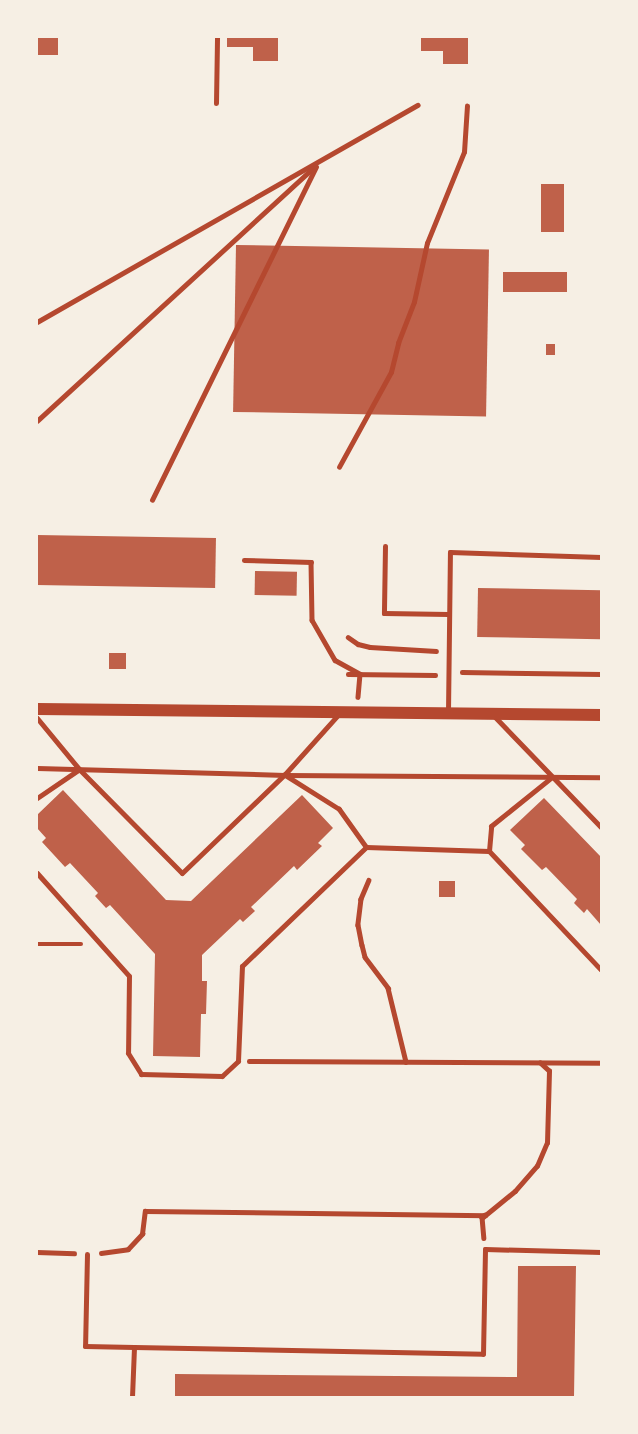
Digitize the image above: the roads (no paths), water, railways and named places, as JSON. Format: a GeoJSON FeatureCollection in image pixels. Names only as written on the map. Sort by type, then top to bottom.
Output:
{"type":"FeatureCollection","features":[{"type":"Feature","properties":{"kind":"street"},"geometry":{"type":"LineString","coordinates":[[37,709],[601,715]]}},
{"type":"Feature","properties":{"kind":"lane"},"geometry":{"type":"LineString","coordinates":[[216,37],[216,103]]}},
{"type":"Feature","properties":{"kind":"lane"},"geometry":{"type":"LineString","coordinates":[[385,547],[384,613],[448,614]]}},
{"type":"Feature","properties":{"kind":"lane"},"geometry":{"type":"LineString","coordinates":[[448,713],[450,552],[601,557]]}},
{"type":"Feature","properties":{"kind":"lane"},"geometry":{"type":"LineString","coordinates":[[37,718],[79,769],[182,873],[285,775],[342,711]]}},
{"type":"Feature","properties":{"kind":"lane"},"geometry":{"type":"LineString","coordinates":[[492,713],[601,827]]}},
{"type":"Feature","properties":{"kind":"lane"},"geometry":{"type":"LineString","coordinates":[[37,768],[285,775],[601,777]]}},
{"type":"Feature","properties":{"kind":"lane"},"geometry":{"type":"LineString","coordinates":[[37,798],[79,769]]}},
{"type":"Feature","properties":{"kind":"lane"},"geometry":{"type":"LineString","coordinates":[[285,775],[339,809],[366,847]]}},
{"type":"Feature","properties":{"kind":"lane"},"geometry":{"type":"LineString","coordinates":[[489,851],[491,826],[552,776]]}},
{"type":"Feature","properties":{"kind":"lane"},"geometry":{"type":"LineString","coordinates":[[37,873],[129,975],[128,1053],[141,1074],[222,1076],[238,1061],[242,966],[366,847],[489,851],[601,970]]}},
{"type":"Feature","properties":{"kind":"lane"},"geometry":{"type":"LineString","coordinates":[[87,1254],[85,1346],[484,1354],[485,1249],[601,1252]]}},
{"type":"Feature","properties":{"kind":"lane"},"geometry":{"type":"LineString","coordinates":[[132,1397],[134,1348]]}}]}
